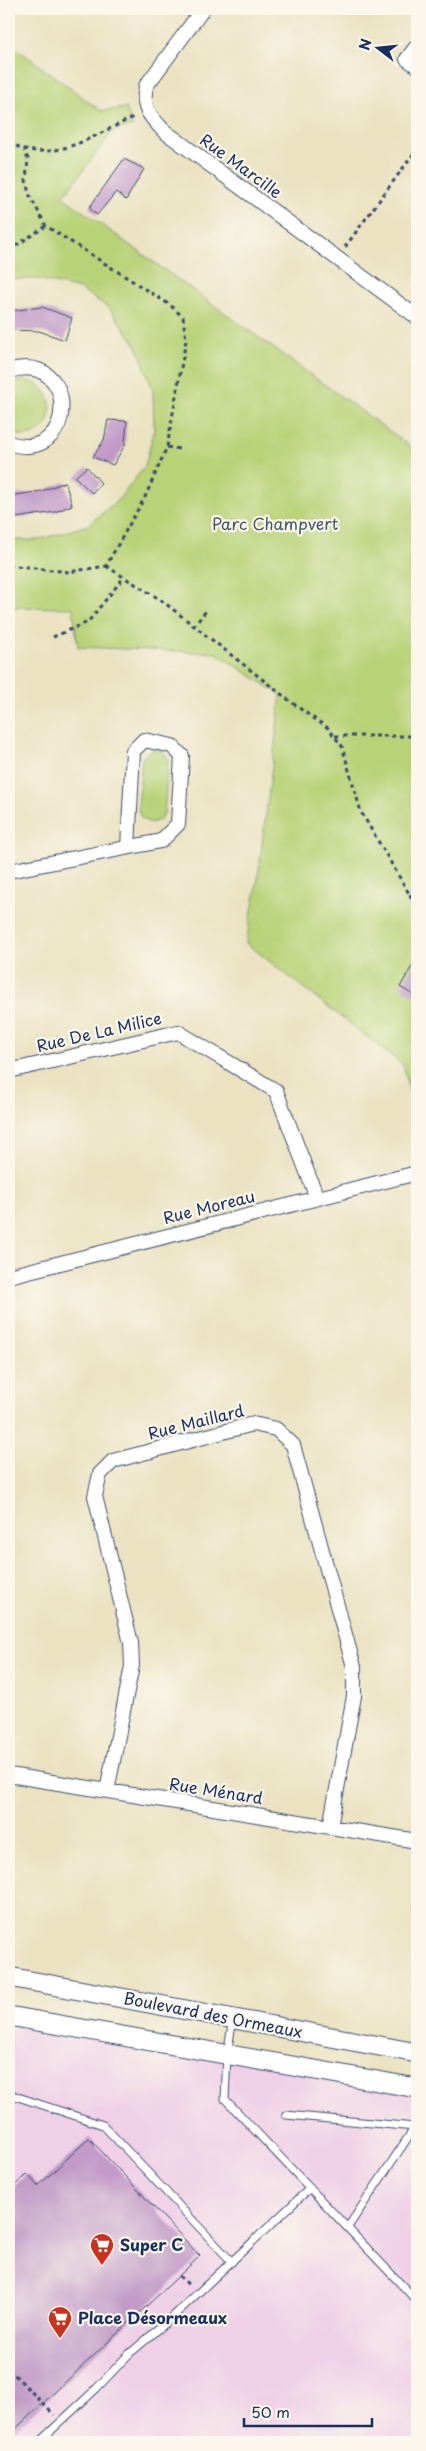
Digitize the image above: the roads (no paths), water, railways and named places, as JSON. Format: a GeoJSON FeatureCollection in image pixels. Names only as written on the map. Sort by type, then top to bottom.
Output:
{"type":"FeatureCollection","features":[{"type":"Feature","properties":{"kind":"street","name":"Rue Marcille"},"geometry":{"type":"LineString","coordinates":[[203,9],[146,86],[143,100],[150,116],[164,130],[417,317]]}},
{"type":"Feature","properties":{"kind":"street"},"geometry":{"type":"LineString","coordinates":[[417,46],[407,59],[417,66]]}},
{"type":"Feature","properties":{"kind":"street"},"geometry":{"type":"LineString","coordinates":[[9,371],[28,368],[46,375],[59,391],[63,411],[56,430],[40,443],[20,446],[9,443]]}},
{"type":"Feature","properties":{"kind":"street"},"geometry":{"type":"LineString","coordinates":[[9,871],[161,841],[178,824],[182,756],[172,746],[144,740],[134,751],[128,847]]}},
{"type":"Feature","properties":{"kind":"street","name":"Rue De La Milice"},"geometry":{"type":"LineString","coordinates":[[9,1071],[178,1032],[276,1091],[317,1198]]}},
{"type":"Feature","properties":{"kind":"street","name":"Rue Moreau"},"geometry":{"type":"LineString","coordinates":[[9,1276],[417,1173]]}},
{"type":"Feature","properties":{"kind":"street","name":"Rue Maillard"},"geometry":{"type":"LineString","coordinates":[[107,1791],[132,1666],[131,1643],[95,1496],[100,1474],[113,1461],[253,1424],[276,1429],[293,1445],[354,1668],[354,1696],[330,1827]]}},
{"type":"Feature","properties":{"kind":"street","name":"Rue Ménard"},"geometry":{"type":"LineString","coordinates":[[9,1774],[417,1841]]}},
{"type":"Feature","properties":{"kind":"street","name":"Boulevard des Ormeaux"},"geometry":{"type":"LineString","coordinates":[[9,1977],[417,2053]]}},
{"type":"Feature","properties":{"kind":"street"},"geometry":{"type":"LineString","coordinates":[[9,2016],[417,2088]]}},
{"type":"Feature","properties":{"kind":"lane"},"geometry":{"type":"LineString","coordinates":[[233,2019],[227,2054],[225,2099],[417,2300]]}},
{"type":"Feature","properties":{"kind":"lane"},"geometry":{"type":"LineString","coordinates":[[9,2094],[103,2124],[232,2262]]}},
{"type":"Feature","properties":{"kind":"lane"},"geometry":{"type":"LineString","coordinates":[[286,2115],[415,2127],[348,2228]]}},
{"type":"Feature","properties":{"kind":"lane"},"geometry":{"type":"LineString","coordinates":[[39,2442],[129,2354],[232,2262],[310,2188]]}},
{"type":"Feature","properties":{"kind":"place","name":"Super C"},"geometry":{"type":"Point","coordinates":[102,2266]}},
{"type":"Feature","properties":{"kind":"place","name":"Place Désormeaux"},"geometry":{"type":"Point","coordinates":[60,2339]}},
{"type":"Feature","properties":{"kind":"park label","name":"Parc Champvert"},"geometry":{"type":"Point","coordinates":[275,524]}}]}
